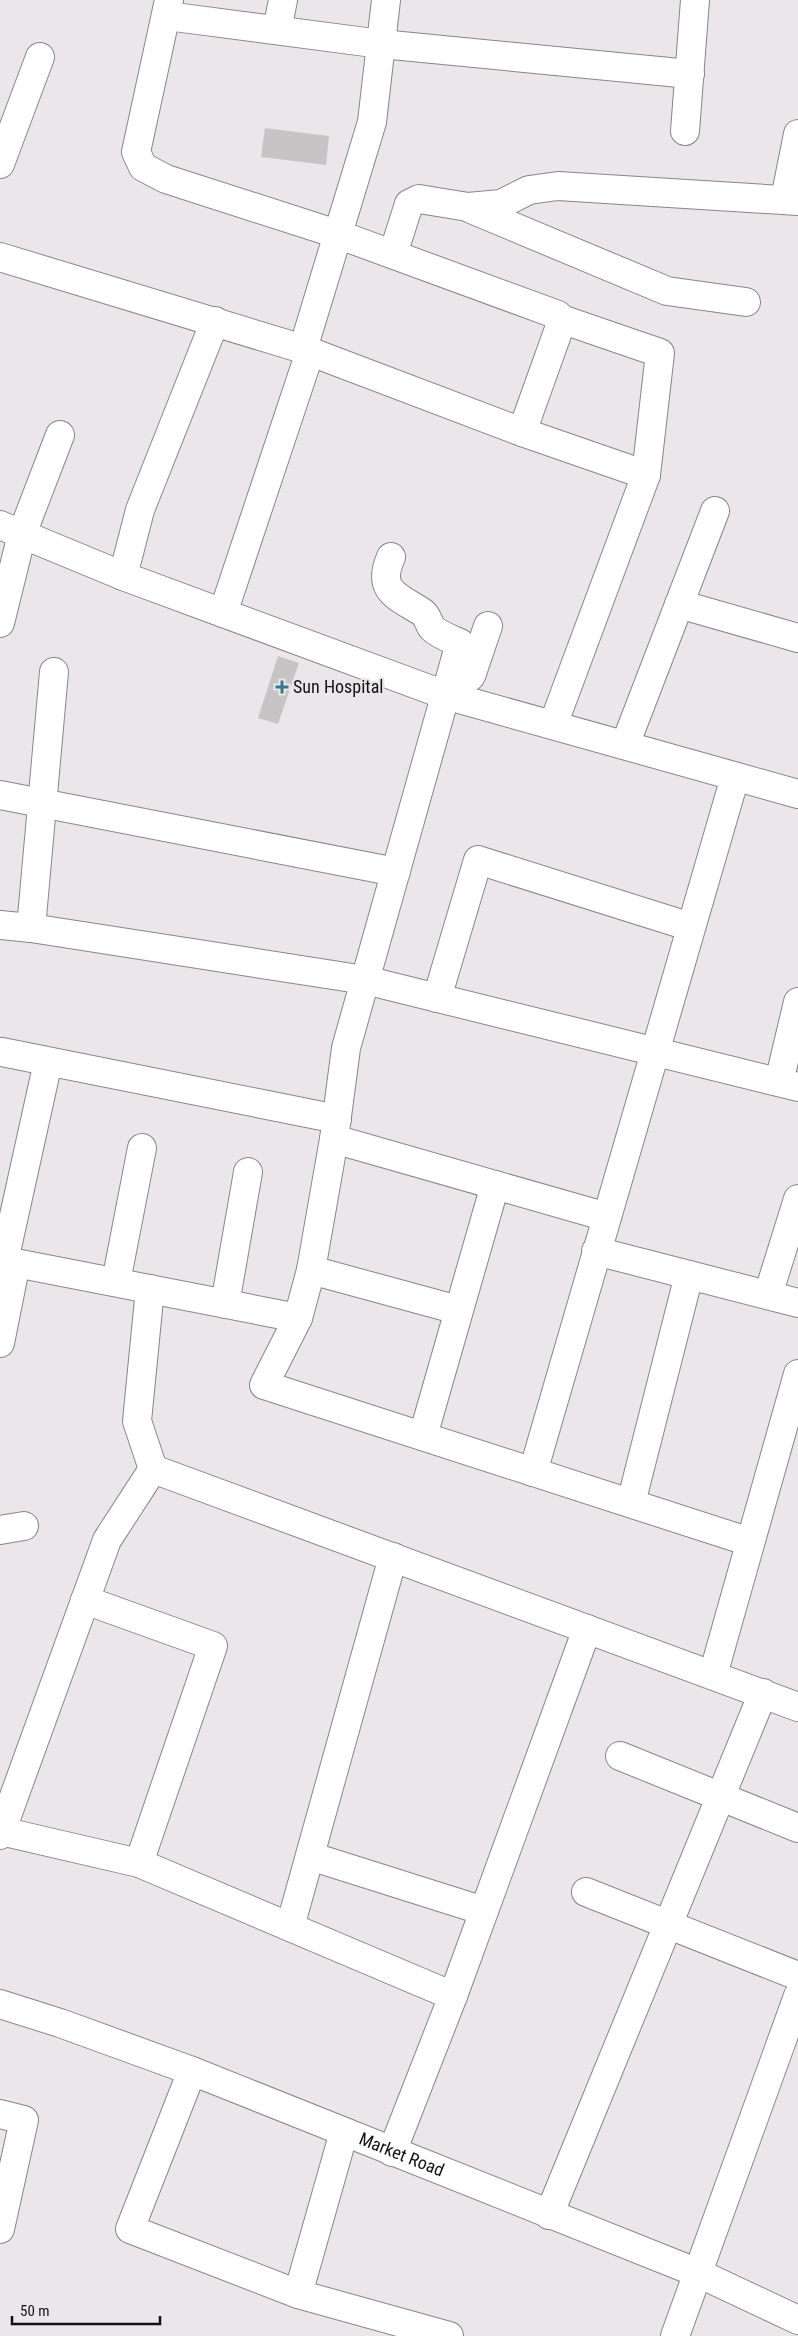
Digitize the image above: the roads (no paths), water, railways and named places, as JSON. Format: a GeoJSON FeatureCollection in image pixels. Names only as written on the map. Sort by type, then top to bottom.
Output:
{"type":"FeatureCollection","features":[{"type":"Feature","properties":{"kind":"street"},"geometry":{"type":"LineString","coordinates":[[278,30],[283,0]]}},
{"type":"Feature","properties":{"kind":"street"},"geometry":{"type":"LineString","coordinates":[[223,613],[306,350],[337,234],[372,122],[386,0]]}},
{"type":"Feature","properties":{"kind":"street"},"geometry":{"type":"LineString","coordinates":[[684,131],[695,0]]}},
{"type":"Feature","properties":{"kind":"street"},"geometry":{"type":"LineString","coordinates":[[554,725],[646,476],[660,353],[561,319],[558,315],[337,234],[166,178],[143,167],[136,152],[168,8],[278,30],[381,44],[690,74]]}},
{"type":"Feature","properties":{"kind":"street"},"geometry":{"type":"LineString","coordinates":[[0,164],[40,56]]}},
{"type":"Feature","properties":{"kind":"street"},"geometry":{"type":"LineString","coordinates":[[468,207],[501,204],[528,190],[558,186],[792,200],[798,134]]}},
{"type":"Feature","properties":{"kind":"street"},"geometry":{"type":"LineString","coordinates":[[393,254],[409,204],[419,199],[468,207],[667,291],[746,302]]}},
{"type":"Feature","properties":{"kind":"street"},"geometry":{"type":"LineString","coordinates":[[0,257],[306,350],[522,432],[646,476]]}},
{"type":"Feature","properties":{"kind":"street"},"geometry":{"type":"LineString","coordinates":[[522,432],[561,319]]}},
{"type":"Feature","properties":{"kind":"street"},"geometry":{"type":"LineString","coordinates":[[123,576],[140,510],[215,321]]}},
{"type":"Feature","properties":{"kind":"street"},"geometry":{"type":"LineString","coordinates":[[0,623],[11,530],[60,435]]}},
{"type":"Feature","properties":{"kind":"street"},"geometry":{"type":"LineString","coordinates":[[625,745],[715,511]]}},
{"type":"Feature","properties":{"kind":"street"},"geometry":{"type":"LineString","coordinates":[[11,530],[123,576],[223,613],[554,725],[798,794]]}},
{"type":"Feature","properties":{"kind":"street"},"geometry":{"type":"LineString","coordinates":[[391,557],[387,566],[385,580],[389,590],[408,605],[423,612],[432,628],[460,643],[346,1048],[335,1129],[311,1270],[298,1318],[264,1385],[750,1542]]}},
{"type":"Feature","properties":{"kind":"street"},"geometry":{"type":"LineString","coordinates":[[679,604],[798,638]]}},
{"type":"Feature","properties":{"kind":"street"},"geometry":{"type":"LineString","coordinates":[[447,689],[471,676],[488,626]]}},
{"type":"Feature","properties":{"kind":"street"},"geometry":{"type":"LineString","coordinates":[[30,928],[40,802],[54,672]]}},
{"type":"Feature","properties":{"kind":"street"},"geometry":{"type":"LineString","coordinates":[[533,1472],[735,777]]}},
{"type":"Feature","properties":{"kind":"street"},"geometry":{"type":"LineString","coordinates":[[0,795],[396,872]]}},
{"type":"Feature","properties":{"kind":"street"},"geometry":{"type":"LineString","coordinates":[[437,998],[478,860],[691,927]]}},
{"type":"Feature","properties":{"kind":"street"},"geometry":{"type":"LineString","coordinates":[[0,925],[366,980],[788,1084],[798,1002]]}},
{"type":"Feature","properties":{"kind":"street"},"geometry":{"type":"LineString","coordinates":[[2,1052],[335,1129],[495,1185],[606,1217]]}},
{"type":"Feature","properties":{"kind":"street"},"geometry":{"type":"LineString","coordinates":[[0,1343],[7,1261],[48,1062]]}},
{"type":"Feature","properties":{"kind":"street"},"geometry":{"type":"LineString","coordinates":[[116,1282],[142,1148]]}},
{"type":"Feature","properties":{"kind":"street"},"geometry":{"type":"LineString","coordinates":[[225,1304],[248,1172]]}},
{"type":"Feature","properties":{"kind":"street"},"geometry":{"type":"LineString","coordinates":[[423,1436],[495,1185]]}},
{"type":"Feature","properties":{"kind":"street"},"geometry":{"type":"LineString","coordinates":[[768,1295],[798,1199]]}},
{"type":"Feature","properties":{"kind":"street"},"geometry":{"type":"LineString","coordinates":[[596,1251],[798,1303]]}},
{"type":"Feature","properties":{"kind":"street"},"geometry":{"type":"LineString","coordinates":[[7,1261],[298,1318]]}},
{"type":"Feature","properties":{"kind":"street"},"geometry":{"type":"LineString","coordinates":[[311,1270],[458,1310]]}},
{"type":"Feature","properties":{"kind":"street"},"geometry":{"type":"LineString","coordinates":[[631,1503],[689,1275]]}},
{"type":"Feature","properties":{"kind":"street"},"geometry":{"type":"LineString","coordinates":[[150,1289],[137,1421],[153,1469]]}},
{"type":"Feature","properties":{"kind":"street"},"geometry":{"type":"LineString","coordinates":[[713,1675],[798,1374]]}},
{"type":"Feature","properties":{"kind":"street"},"geometry":{"type":"LineString","coordinates":[[153,1469],[798,1706]]}},
{"type":"Feature","properties":{"kind":"street"},"geometry":{"type":"LineString","coordinates":[[153,1469],[107,1540],[1,1833],[139,1863],[453,1996]]}},
{"type":"Feature","properties":{"kind":"street"},"geometry":{"type":"LineString","coordinates":[[290,1927],[393,1557]]}},
{"type":"Feature","properties":{"kind":"street"},"geometry":{"type":"LineString","coordinates":[[85,1600],[213,1646],[139,1863]]}},
{"type":"Feature","properties":{"kind":"street"},"geometry":{"type":"LineString","coordinates":[[392,2152],[453,1996],[587,1629]]}},
{"type":"Feature","properties":{"kind":"street"},"geometry":{"type":"LineString","coordinates":[[549,2215],[763,1693]]}},
{"type":"Feature","properties":{"kind":"street"},"geometry":{"type":"LineString","coordinates":[[620,1756],[798,1828]]}},
{"type":"Feature","properties":{"kind":"street"},"geometry":{"type":"LineString","coordinates":[[310,1856],[484,1911]]}},
{"type":"Feature","properties":{"kind":"street"},"geometry":{"type":"LineString","coordinates":[[586,1892],[798,1976]]}},
{"type":"Feature","properties":{"kind":"street"},"geometry":{"type":"LineString","coordinates":[[675,2336],[798,1996]]}},
{"type":"Feature","properties":{"kind":"street","name":"Market Road"},"geometry":{"type":"LineString","coordinates":[[0,2004],[60,2023],[192,2071],[698,2273],[798,2320]]}},
{"type":"Feature","properties":{"kind":"street"},"geometry":{"type":"LineString","coordinates":[[192,2071],[130,2230],[298,2294],[449,2336]]}},
{"type":"Feature","properties":{"kind":"street"},"geometry":{"type":"LineString","coordinates":[[0,2114],[24,2120],[0,2230]]}},
{"type":"Feature","properties":{"kind":"street"},"geometry":{"type":"LineString","coordinates":[[298,2294],[344,2132]]}},
{"type":"Feature","properties":{"kind":"place","name":"Sun Hospital"},"geometry":{"type":"Point","coordinates":[282,687]}}]}
